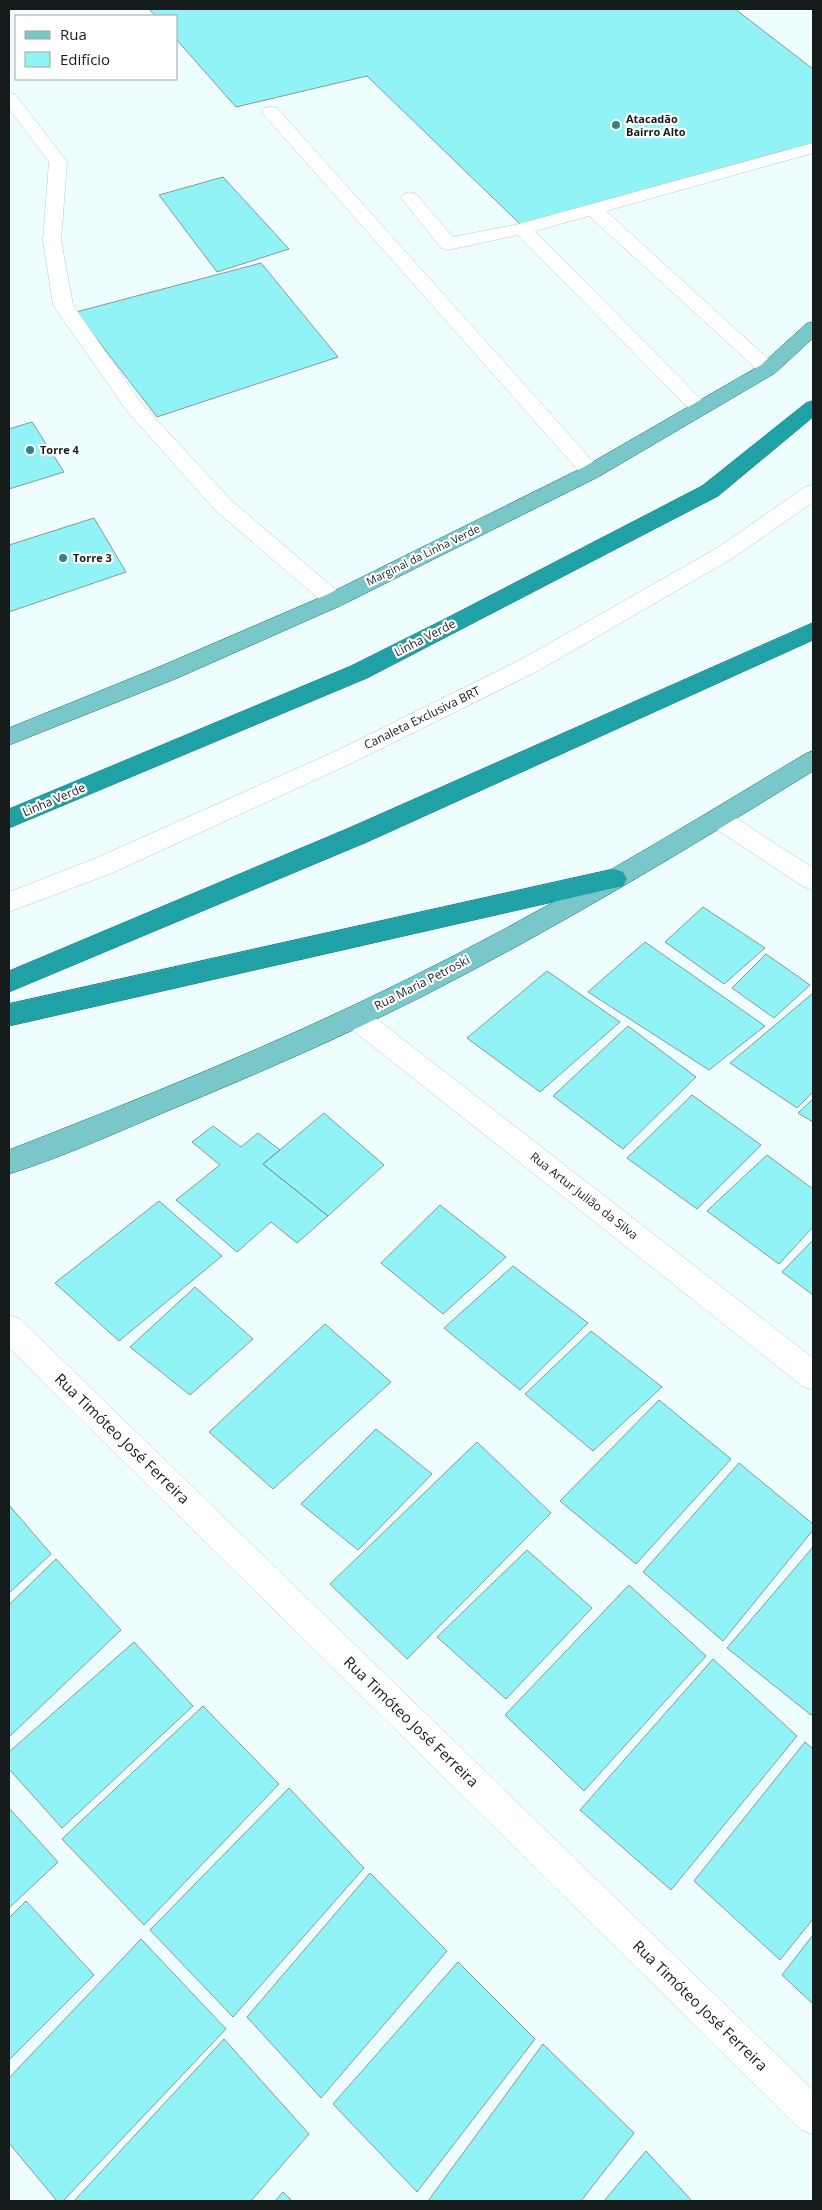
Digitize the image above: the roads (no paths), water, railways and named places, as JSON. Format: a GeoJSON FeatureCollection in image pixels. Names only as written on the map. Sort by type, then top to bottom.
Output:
{"type":"FeatureCollection","features":[{"type":"Feature","properties":{"kind":"highway","name":"Linha Verde"},"geometry":{"type":"LineString","coordinates":[[9,819],[359,672],[447,627],[710,491],[813,407]]}},
{"type":"Feature","properties":{"kind":"highway"},"geometry":{"type":"LineString","coordinates":[[9,982],[358,836],[813,631]]}},
{"type":"Feature","properties":{"kind":"highway"},"geometry":{"type":"LineString","coordinates":[[9,1015],[614,879]]}},
{"type":"Feature","properties":{"kind":"main road","name":"Marginal da Linha Verde"},"geometry":{"type":"LineString","coordinates":[[9,737],[167,673],[334,600],[591,472],[768,369],[813,328]]}},
{"type":"Feature","properties":{"kind":"main road","name":"Rua Maria Petroski"},"geometry":{"type":"LineString","coordinates":[[9,1162],[193,1087],[355,1017],[471,958],[614,879],[719,819],[813,760]]}},
{"type":"Feature","properties":{"kind":"street"},"geometry":{"type":"LineString","coordinates":[[9,98],[58,162],[52,240],[63,305],[134,408],[210,491],[223,505],[334,600]]}},
{"type":"Feature","properties":{"kind":"street"},"geometry":{"type":"LineString","coordinates":[[270,112],[591,472]]}},
{"type":"Feature","properties":{"kind":"street"},"geometry":{"type":"LineString","coordinates":[[410,198],[448,244],[522,229],[813,148]]}},
{"type":"Feature","properties":{"kind":"street"},"geometry":{"type":"LineString","coordinates":[[592,209],[768,369]]}},
{"type":"Feature","properties":{"kind":"street"},"geometry":{"type":"LineString","coordinates":[[522,229],[699,408]]}},
{"type":"Feature","properties":{"kind":"street","name":"Canaleta Exclusiva BRT"},"geometry":{"type":"LineString","coordinates":[[9,902],[103,866],[335,761],[528,666],[725,553],[813,492]]}},
{"type":"Feature","properties":{"kind":"street"},"geometry":{"type":"LineString","coordinates":[[719,819],[813,880]]}},
{"type":"Feature","properties":{"kind":"street","name":"Rua Artur Julião da Silva"},"geometry":{"type":"LineString","coordinates":[[355,1017],[813,1376]]}},
{"type":"Feature","properties":{"kind":"street","name":"Rua Timóteo José Ferreira"},"geometry":{"type":"LineString","coordinates":[[9,1328],[813,2116]]}},
{"type":"Feature","properties":{"kind":"place","name":"Atacadão Bairro Alto"},"geometry":{"type":"Point","coordinates":[616,125]}},
{"type":"Feature","properties":{"kind":"place","name":"Torre 4"},"geometry":{"type":"Point","coordinates":[30,450]}},
{"type":"Feature","properties":{"kind":"place","name":"Torre 3"},"geometry":{"type":"Point","coordinates":[63,558]}}]}
